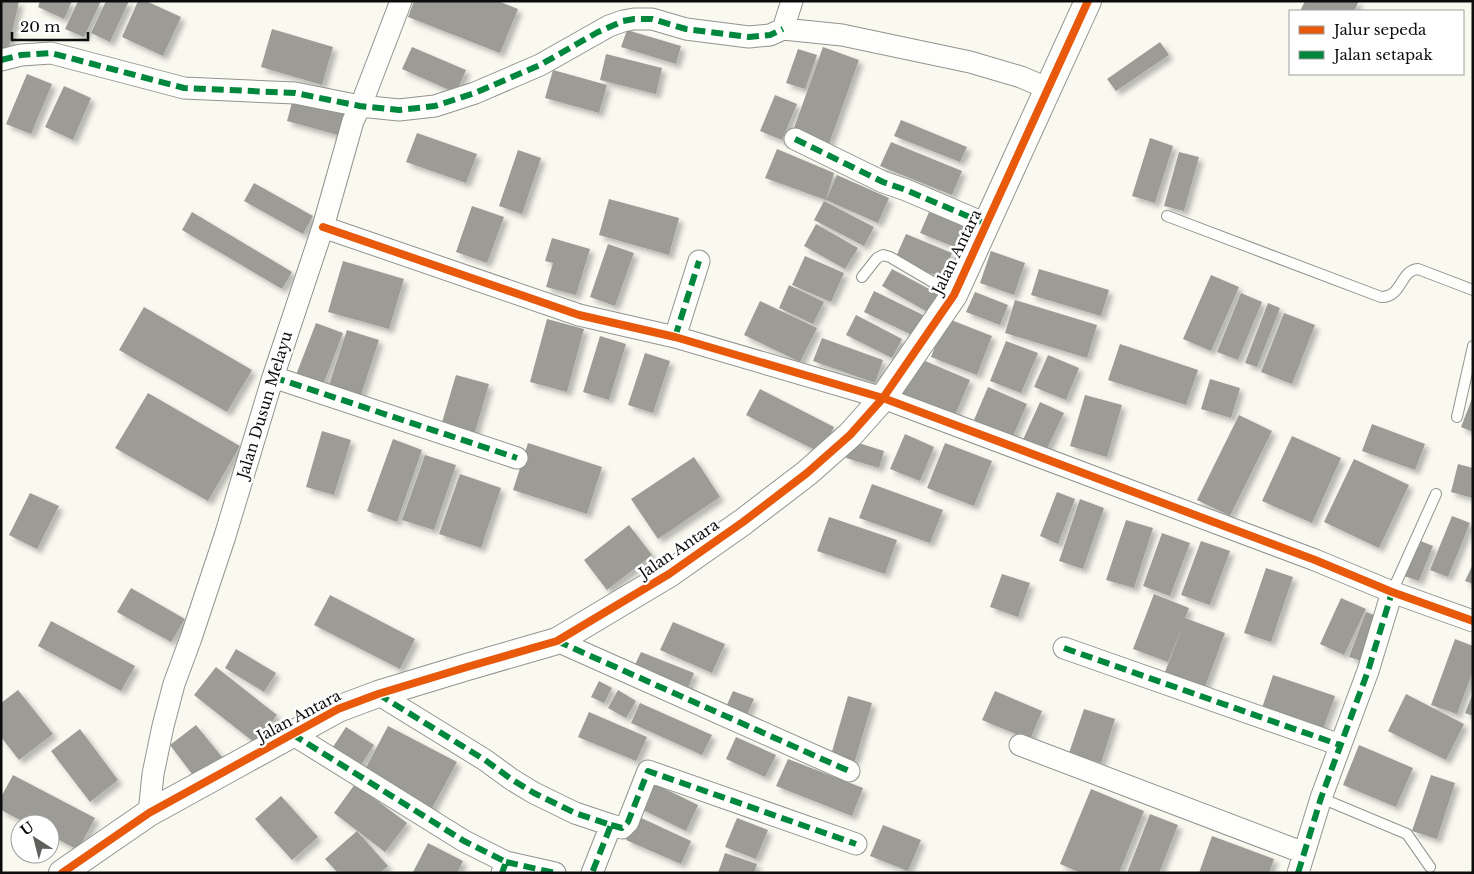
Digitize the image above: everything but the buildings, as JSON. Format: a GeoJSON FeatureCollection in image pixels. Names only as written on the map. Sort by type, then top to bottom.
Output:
{"type":"FeatureCollection","features":[{"type":"Feature","properties":{"kind":"street","name":"Jalan Dusun Melayu"},"geometry":{"type":"LineString","coordinates":[[149,813],[153,774],[174,684],[219,555],[323,227],[353,121],[401,1]]}},
{"type":"Feature","properties":{"kind":"street"},"geometry":{"type":"LineString","coordinates":[[783,29],[792,1]]}},
{"type":"Feature","properties":{"kind":"street","name":"Jalan Antara"},"geometry":{"type":"LineString","coordinates":[[62,873],[149,813],[338,709],[378,694],[557,641],[669,574],[743,522],[814,466],[850,435],[883,398],[954,295],[1088,1]]}},
{"type":"Feature","properties":{"kind":"street"},"geometry":{"type":"LineString","coordinates":[[1,60],[22,55],[51,53],[184,88],[363,97],[400,110],[435,106],[475,93],[540,65],[609,26],[634,19],[652,19],[686,29],[749,37],[770,35],[783,29],[842,35],[970,62],[1021,77],[1049,89]]}},
{"type":"Feature","properties":{"kind":"street"},"geometry":{"type":"LineString","coordinates":[[795,139],[884,182],[986,224]]}},
{"type":"Feature","properties":{"kind":"street"},"geometry":{"type":"LineString","coordinates":[[323,227],[579,315],[674,338],[883,398],[1315,560],[1392,592],[1473,621]]}},
{"type":"Feature","properties":{"kind":"street"},"geometry":{"type":"LineString","coordinates":[[674,338],[699,261]]}},
{"type":"Feature","properties":{"kind":"street"},"geometry":{"type":"LineString","coordinates":[[274,377],[517,458]]}},
{"type":"Feature","properties":{"kind":"street"},"geometry":{"type":"LineString","coordinates":[[1020,745],[1301,863],[1321,798],[1368,671],[1392,592]]}},
{"type":"Feature","properties":{"kind":"street"},"geometry":{"type":"LineString","coordinates":[[557,641],[849,771]]}},
{"type":"Feature","properties":{"kind":"street"},"geometry":{"type":"LineString","coordinates":[[1064,648],[1340,744]]}},
{"type":"Feature","properties":{"kind":"street"},"geometry":{"type":"LineString","coordinates":[[378,694],[485,760],[534,793],[575,813],[610,825],[622,828],[628,822],[648,771],[856,844]]}},
{"type":"Feature","properties":{"kind":"street"},"geometry":{"type":"LineString","coordinates":[[292,734],[504,868],[556,873]]}},
{"type":"Feature","properties":{"kind":"street"},"geometry":{"type":"LineString","coordinates":[[592,873],[610,825]]}},
{"type":"Feature","properties":{"kind":"lane"},"geometry":{"type":"LineString","coordinates":[[1167,216],[1381,297],[1392,294],[1408,274],[1415,269],[1473,290]]}},
{"type":"Feature","properties":{"kind":"lane"},"geometry":{"type":"LineString","coordinates":[[862,277],[877,258],[883,255],[890,257],[954,295]]}},
{"type":"Feature","properties":{"kind":"lane"},"geometry":{"type":"LineString","coordinates":[[1457,417],[1473,346]]}},
{"type":"Feature","properties":{"kind":"lane"},"geometry":{"type":"LineString","coordinates":[[1392,592],[1436,494]]}},
{"type":"Feature","properties":{"kind":"lane"},"geometry":{"type":"LineString","coordinates":[[1321,798],[1407,834],[1430,867]]}},
{"type":"Feature","properties":{"kind":"marked path"},"geometry":{"type":"LineString","coordinates":[[1,60],[21,55],[51,53],[184,88],[295,93],[360,106],[399,110],[435,106],[475,93],[540,65],[598,32],[623,21],[652,19],[686,29],[749,37],[770,35],[783,29]]}},
{"type":"Feature","properties":{"kind":"marked path"},"geometry":{"type":"LineString","coordinates":[[795,139],[883,182],[986,224]]}},
{"type":"Feature","properties":{"kind":"marked path"},"geometry":{"type":"LineString","coordinates":[[675,337],[699,261]]}},
{"type":"Feature","properties":{"kind":"marked path"},"geometry":{"type":"LineString","coordinates":[[273,377],[517,458]]}},
{"type":"Feature","properties":{"kind":"marked path"},"geometry":{"type":"LineString","coordinates":[[1298,873],[1321,798],[1368,671],[1392,592]]}},
{"type":"Feature","properties":{"kind":"marked path"},"geometry":{"type":"LineString","coordinates":[[557,641],[849,771]]}},
{"type":"Feature","properties":{"kind":"marked path"},"geometry":{"type":"LineString","coordinates":[[1064,648],[1340,745]]}},
{"type":"Feature","properties":{"kind":"marked path"},"geometry":{"type":"LineString","coordinates":[[378,694],[485,760],[534,793],[575,813],[611,825],[592,873]]}},
{"type":"Feature","properties":{"kind":"marked path"},"geometry":{"type":"LineString","coordinates":[[292,734],[464,841],[506,862],[502,873]]}},
{"type":"Feature","properties":{"kind":"marked path"},"geometry":{"type":"LineString","coordinates":[[611,825],[622,828],[628,822],[648,771],[856,844]]}},
{"type":"Feature","properties":{"kind":"marked path"},"geometry":{"type":"LineString","coordinates":[[506,862],[555,873]]}},
{"type":"Feature","properties":{"kind":"cycle path"},"geometry":{"type":"LineString","coordinates":[[62,873],[149,813],[338,709],[378,694],[557,641],[669,574],[743,522],[807,473],[850,435],[883,398],[954,295],[1088,1]]}},
{"type":"Feature","properties":{"kind":"cycle path"},"geometry":{"type":"LineString","coordinates":[[323,227],[579,315],[675,337],[883,398],[1315,560],[1392,592],[1473,621]]}}]}
